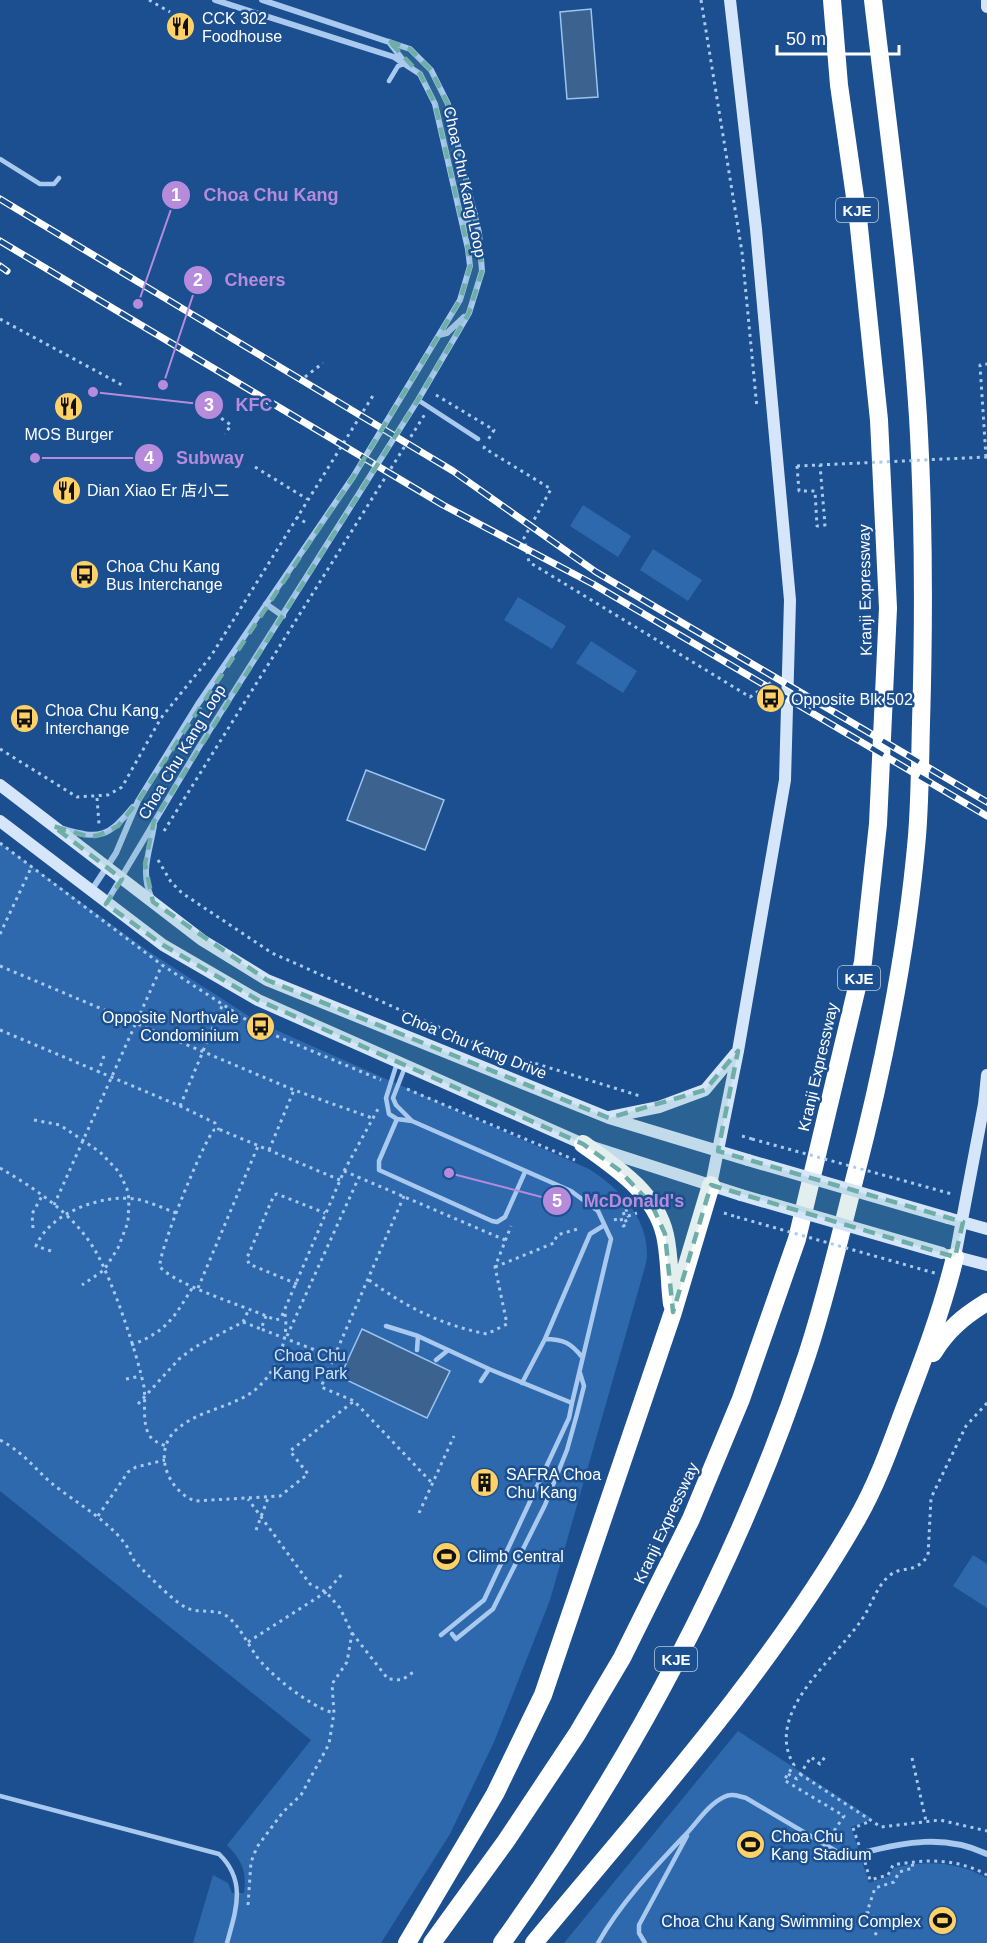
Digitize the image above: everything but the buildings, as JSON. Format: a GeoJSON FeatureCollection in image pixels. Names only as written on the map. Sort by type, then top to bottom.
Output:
{"type":"FeatureCollection","features":[{"type":"Feature","properties":{"kind":"highway","name":"Kranji Expressway"},"geometry":{"type":"LineString","coordinates":[[432,1943],[506,1841],[577,1734],[622,1658],[691,1519],[741,1399],[797,1239],[863,962],[878,824],[888,608],[879,420],[858,218],[839,85],[832,0]]}},
{"type":"Feature","properties":{"kind":"highway","name":"KJE"},"geometry":{"type":"LineString","coordinates":[[502,1943],[527,1908],[607,1782],[665,1682],[761,1477],[807,1354],[877,1092],[901,964],[917,833],[924,637],[918,417],[873,0]]}},
{"type":"Feature","properties":{"kind":"highway"},"geometry":{"type":"LineString","coordinates":[[582,1144],[638,1186],[652,1205],[665,1234],[672,1312]]}},
{"type":"Feature","properties":{"kind":"highway"},"geometry":{"type":"LineString","coordinates":[[407,1943],[495,1794],[543,1695],[672,1312],[711,1185]]}},
{"type":"Feature","properties":{"kind":"highway"},"geometry":{"type":"LineString","coordinates":[[534,1943],[782,1637],[858,1517],[879,1475],[914,1386],[948,1255]]}},
{"type":"Feature","properties":{"kind":"highway"},"geometry":{"type":"LineString","coordinates":[[914,1386],[942,1338],[957,1322],[987,1302]]}},
{"type":"Feature","properties":{"kind":"main road"},"geometry":{"type":"LineString","coordinates":[[711,1185],[738,1051],[785,780],[790,600],[756,229],[730,0]]}},
{"type":"Feature","properties":{"kind":"main road"},"geometry":{"type":"LineString","coordinates":[[987,0],[987,6]]}},
{"type":"Feature","properties":{"kind":"main road","name":"Choa Chu Kang Drive"},"geometry":{"type":"LineString","coordinates":[[0,785],[202,940],[267,980],[609,1118],[987,1229]]}},
{"type":"Feature","properties":{"kind":"main road"},"geometry":{"type":"LineString","coordinates":[[0,821],[106,904],[163,945],[258,1000],[582,1144],[741,1195],[987,1266]]}},
{"type":"Feature","properties":{"kind":"main road"},"geometry":{"type":"LineString","coordinates":[[609,1118],[659,1107],[705,1090],[738,1051]]}},
{"type":"Feature","properties":{"kind":"main road"},"geometry":{"type":"LineString","coordinates":[[948,1255],[963,1222],[986,1106],[987,1075]]}},
{"type":"Feature","properties":{"kind":"street","name":"Choa Chu Kang Loop"},"geometry":{"type":"LineString","coordinates":[[91,892],[116,853],[138,801],[198,704],[353,477],[439,335],[460,300],[470,266],[435,104],[420,74],[394,57],[215,0]]}},
{"type":"Feature","properties":{"kind":"street","name":"Choa Chu Kang Loop"},"geometry":{"type":"LineString","coordinates":[[106,904],[154,822],[418,400],[469,313],[483,271],[483,252],[448,104],[432,70],[410,49],[262,0]]}},
{"type":"Feature","properties":{"kind":"street"},"geometry":{"type":"LineString","coordinates":[[389,41],[406,63]]}},
{"type":"Feature","properties":{"kind":"street"},"geometry":{"type":"LineString","coordinates":[[464,231],[468,219],[475,214]]}},
{"type":"Feature","properties":{"kind":"street"},"geometry":{"type":"LineString","coordinates":[[439,335],[447,333],[469,313]]}},
{"type":"Feature","properties":{"kind":"street"},"geometry":{"type":"LineString","coordinates":[[266,604],[283,616]]}},
{"type":"Feature","properties":{"kind":"street"},"geometry":{"type":"LineString","coordinates":[[54,826],[90,837],[99,835],[118,826],[138,801]]}},
{"type":"Feature","properties":{"kind":"street"},"geometry":{"type":"LineString","coordinates":[[153,902],[145,882],[144,864],[154,822]]}},
{"type":"Feature","properties":{"kind":"street"},"geometry":{"type":"LineString","coordinates":[[862,1853],[900,1843],[933,1841],[965,1845],[987,1854]]}},
{"type":"Feature","properties":{"kind":"lane"},"geometry":{"type":"LineString","coordinates":[[389,81],[398,66],[406,63]]}},
{"type":"Feature","properties":{"kind":"lane"},"geometry":{"type":"LineString","coordinates":[[0,159],[40,184],[54,184],[59,178]]}},
{"type":"Feature","properties":{"kind":"lane"},"geometry":{"type":"LineString","coordinates":[[418,400],[478,439]]}},
{"type":"Feature","properties":{"kind":"lane"},"geometry":{"type":"LineString","coordinates":[[402,1063],[386,1098],[390,1114],[397,1119],[412,1121],[572,1191],[598,1211],[611,1239],[569,1418],[484,1600],[441,1635]]}},
{"type":"Feature","properties":{"kind":"lane"},"geometry":{"type":"LineString","coordinates":[[402,1063],[393,1098],[396,1105],[412,1121]]}},
{"type":"Feature","properties":{"kind":"lane"},"geometry":{"type":"LineString","coordinates":[[397,1119],[379,1161],[379,1170],[492,1221],[497,1222],[505,1217],[525,1172]]}},
{"type":"Feature","properties":{"kind":"lane"},"geometry":{"type":"LineString","coordinates":[[522,1383],[545,1339],[590,1234],[603,1224]]}},
{"type":"Feature","properties":{"kind":"lane"},"geometry":{"type":"LineString","coordinates":[[386,1326],[418,1336],[447,1351],[572,1402]]}},
{"type":"Feature","properties":{"kind":"lane"},"geometry":{"type":"LineString","coordinates":[[417,1350],[418,1336]]}},
{"type":"Feature","properties":{"kind":"lane"},"geometry":{"type":"LineString","coordinates":[[545,1339],[560,1339],[573,1344],[583,1358]]}},
{"type":"Feature","properties":{"kind":"lane"},"geometry":{"type":"LineString","coordinates":[[436,1360],[447,1351]]}},
{"type":"Feature","properties":{"kind":"lane"},"geometry":{"type":"LineString","coordinates":[[481,1381],[489,1369]]}},
{"type":"Feature","properties":{"kind":"lane"},"geometry":{"type":"LineString","coordinates":[[452,1634],[456,1639],[493,1609],[545,1505],[567,1450],[577,1414],[584,1386],[580,1371]]}},
{"type":"Feature","properties":{"kind":"lane"},"geometry":{"type":"LineString","coordinates":[[569,1418],[577,1414]]}},
{"type":"Feature","properties":{"kind":"lane"},"geometry":{"type":"LineString","coordinates":[[598,1943],[611,1919],[639,1885],[708,1808],[724,1797],[734,1795],[776,1814],[846,1857],[862,1853]]}},
{"type":"Feature","properties":{"kind":"lane"},"geometry":{"type":"LineString","coordinates":[[0,1796],[219,1854],[231,1866],[236,1877],[237,1897],[227,1943]]}},
{"type":"Feature","properties":{"kind":"lane"},"geometry":{"type":"LineString","coordinates":[[645,1943],[639,1934],[639,1925],[691,1828]]}},
{"type":"Feature","properties":{"kind":"path"},"geometry":{"type":"LineString","coordinates":[[149,0],[170,12]]}},
{"type":"Feature","properties":{"kind":"path"},"geometry":{"type":"LineString","coordinates":[[701,0],[742,252],[758,415]]}},
{"type":"Feature","properties":{"kind":"path"},"geometry":{"type":"LineString","coordinates":[[0,319],[122,385]]}},
{"type":"Feature","properties":{"kind":"path"},"geometry":{"type":"LineString","coordinates":[[305,377],[323,363]]}},
{"type":"Feature","properties":{"kind":"path"},"geometry":{"type":"LineString","coordinates":[[820,465],[825,525],[817,526],[814,491],[799,490],[797,466],[987,457],[980,365],[987,364]]}},
{"type":"Feature","properties":{"kind":"path"},"geometry":{"type":"LineString","coordinates":[[160,837],[440,386]]}},
{"type":"Feature","properties":{"kind":"path"},"geometry":{"type":"LineString","coordinates":[[0,749],[77,797],[108,795],[122,787],[161,718],[211,656],[374,394]]}},
{"type":"Feature","properties":{"kind":"path"},"geometry":{"type":"LineString","coordinates":[[436,395],[494,430],[484,448],[551,489],[524,538],[529,562],[750,697],[773,682],[774,672]]}},
{"type":"Feature","properties":{"kind":"path"},"geometry":{"type":"LineString","coordinates":[[215,414],[231,425],[225,434]]}},
{"type":"Feature","properties":{"kind":"path"},"geometry":{"type":"LineString","coordinates":[[255,467],[307,499]]}},
{"type":"Feature","properties":{"kind":"path"},"geometry":{"type":"LineString","coordinates":[[159,849],[158,861],[171,882],[182,893],[272,953],[486,1048],[648,1099]]}},
{"type":"Feature","properties":{"kind":"path"},"geometry":{"type":"LineString","coordinates":[[0,934],[32,867]]}},
{"type":"Feature","properties":{"kind":"path"},"geometry":{"type":"LineString","coordinates":[[54,1205],[162,965]]}},
{"type":"Feature","properties":{"kind":"path"},"geometry":{"type":"LineString","coordinates":[[0,966],[202,1053],[372,1118],[340,1180],[285,1314],[286,1338]]}},
{"type":"Feature","properties":{"kind":"path"},"geometry":{"type":"LineString","coordinates":[[180,1106],[222,1005]]}},
{"type":"Feature","properties":{"kind":"path"},"geometry":{"type":"LineString","coordinates":[[0,1030],[111,1079],[180,1106],[215,1123],[219,1130],[340,1180]]}},
{"type":"Feature","properties":{"kind":"path"},"geometry":{"type":"LineString","coordinates":[[98,1073],[104,1056]]}},
{"type":"Feature","properties":{"kind":"path"},"geometry":{"type":"LineString","coordinates":[[269,1150],[294,1090]]}},
{"type":"Feature","properties":{"kind":"path"},"geometry":{"type":"LineString","coordinates":[[34,1120],[60,1125],[113,1165],[122,1179],[129,1199],[128,1222],[124,1236],[104,1270],[82,1285]]}},
{"type":"Feature","properties":{"kind":"path"},"geometry":{"type":"LineString","coordinates":[[219,1130],[211,1133],[159,1256],[159,1266],[166,1273],[196,1287],[276,1320],[285,1314]]}},
{"type":"Feature","properties":{"kind":"path"},"geometry":{"type":"LineString","coordinates":[[742,1136],[952,1194]]}},
{"type":"Feature","properties":{"kind":"path"},"geometry":{"type":"LineString","coordinates":[[131,1345],[158,1333],[168,1324],[196,1287],[258,1146]]}},
{"type":"Feature","properties":{"kind":"path"},"geometry":{"type":"LineString","coordinates":[[0,1168],[66,1215],[80,1228],[97,1253],[141,1376],[147,1430],[150,1438],[166,1446]]}},
{"type":"Feature","properties":{"kind":"path"},"geometry":{"type":"LineString","coordinates":[[344,1171],[505,1240]]}},
{"type":"Feature","properties":{"kind":"path"},"geometry":{"type":"LineString","coordinates":[[354,1401],[290,1451],[308,1474],[280,1496],[216,1501],[190,1499],[171,1482],[165,1460],[166,1446],[175,1431],[192,1418],[246,1396],[255,1390],[277,1360],[359,1177]]}},
{"type":"Feature","properties":{"kind":"path"},"geometry":{"type":"LineString","coordinates":[[297,1284],[249,1264],[247,1258],[274,1195],[277,1194],[326,1213]]}},
{"type":"Feature","properties":{"kind":"path"},"geometry":{"type":"LineString","coordinates":[[33,1228],[32,1214],[42,1196]]}},
{"type":"Feature","properties":{"kind":"path"},"geometry":{"type":"LineString","coordinates":[[404,1196],[321,1386],[354,1401],[432,1483]]}},
{"type":"Feature","properties":{"kind":"path"},"geometry":{"type":"LineString","coordinates":[[51,1251],[36,1246],[39,1238],[66,1215],[94,1203],[129,1199],[158,1205],[176,1213]]}},
{"type":"Feature","properties":{"kind":"path"},"geometry":{"type":"LineString","coordinates":[[369,1280],[421,1314],[446,1325],[487,1334],[507,1324],[495,1267],[554,1243],[556,1235],[621,1218],[623,1226],[627,1225],[623,1211],[626,1209],[628,1216],[639,1212]]}},
{"type":"Feature","properties":{"kind":"path"},"geometry":{"type":"LineString","coordinates":[[724,1213],[938,1274]]}},
{"type":"Feature","properties":{"kind":"path"},"geometry":{"type":"LineString","coordinates":[[138,1404],[145,1400],[187,1352],[243,1322],[249,1309]]}},
{"type":"Feature","properties":{"kind":"path"},"geometry":{"type":"LineString","coordinates":[[261,1329],[266,1316]]}},
{"type":"Feature","properties":{"kind":"path"},"geometry":{"type":"LineString","coordinates":[[243,1322],[334,1357]]}},
{"type":"Feature","properties":{"kind":"path"},"geometry":{"type":"LineString","coordinates":[[126,1379],[141,1376]]}},
{"type":"Feature","properties":{"kind":"path"},"geometry":{"type":"LineString","coordinates":[[825,1845],[844,1816],[784,1780],[794,1765],[787,1753],[787,1719],[800,1697],[862,1620],[869,1603],[888,1576],[897,1570],[913,1570],[928,1556],[931,1498],[966,1426],[987,1403]]}},
{"type":"Feature","properties":{"kind":"path"},"geometry":{"type":"LineString","coordinates":[[419,1513],[454,1437]]}},
{"type":"Feature","properties":{"kind":"path"},"geometry":{"type":"LineString","coordinates":[[0,1440],[20,1450],[57,1488],[98,1516],[126,1545],[136,1563],[172,1597],[185,1607],[200,1613],[216,1611],[226,1615],[248,1642],[256,1656],[278,1676],[314,1705],[334,1713]]}},
{"type":"Feature","properties":{"kind":"path"},"geometry":{"type":"LineString","coordinates":[[98,1516],[128,1472],[136,1467],[165,1460]]}},
{"type":"Feature","properties":{"kind":"path"},"geometry":{"type":"LineString","coordinates":[[256,1530],[268,1498]]}},
{"type":"Feature","properties":{"kind":"path"},"geometry":{"type":"LineString","coordinates":[[248,1499],[310,1584],[326,1592],[340,1608],[352,1633],[388,1679],[402,1680],[415,1671]]}},
{"type":"Feature","properties":{"kind":"path"},"geometry":{"type":"LineString","coordinates":[[248,1642],[326,1592],[344,1572]]}},
{"type":"Feature","properties":{"kind":"path"},"geometry":{"type":"LineString","coordinates":[[247,1910],[251,1862],[257,1848],[283,1812],[301,1794],[322,1760],[332,1732],[334,1713],[332,1684],[347,1662],[352,1633]]}},
{"type":"Feature","properties":{"kind":"path"},"geometry":{"type":"LineString","coordinates":[[788,1774],[797,1779],[811,1757],[820,1764],[827,1754]]}},
{"type":"Feature","properties":{"kind":"path"},"geometry":{"type":"LineString","coordinates":[[912,1758],[926,1821]]}},
{"type":"Feature","properties":{"kind":"path"},"geometry":{"type":"LineString","coordinates":[[800,1774],[881,1827],[926,1821],[961,1823],[987,1831]]}},
{"type":"Feature","properties":{"kind":"path"},"geometry":{"type":"LineString","coordinates":[[875,1935],[882,1923],[867,1912],[875,1888],[894,1882],[899,1872],[914,1868],[912,1862],[941,1860],[975,1869],[987,1875]]}},
{"type":"Feature","properties":{"kind":"highlighted area"},"geometry":{"type":"Polygon","coordinates":[[[389,41],[410,49],[431,70],[448,104],[479,233],[482,271],[469,313],[418,400],[154,821],[145,864],[153,902],[267,980],[609,1118],[705,1090],[738,1051],[718,1151],[963,1222],[955,1257],[711,1185],[673,1312],[665,1234],[652,1205],[619,1170],[583,1144],[258,1000],[163,945],[106,904],[122,879],[53,826],[90,837],[99,835],[118,826],[138,801],[353,477],[460,300],[470,266],[468,249],[435,104],[420,74],[389,41]]]}},
{"type":"Feature","properties":{"kind":"green space"},"geometry":{"type":"Polygon","coordinates":[[[583,505],[631,536],[618,557],[570,526],[583,505]]]}},
{"type":"Feature","properties":{"kind":"green space"},"geometry":{"type":"Polygon","coordinates":[[[653,549],[702,580],[688,601],[640,570],[653,549]]]}},
{"type":"Feature","properties":{"kind":"green space"},"geometry":{"type":"Polygon","coordinates":[[[518,597],[566,626],[552,649],[504,620],[518,597]]]}},
{"type":"Feature","properties":{"kind":"green space"},"geometry":{"type":"Polygon","coordinates":[[[591,641],[637,671],[623,693],[576,663],[591,641]]]}},
{"type":"Feature","properties":{"kind":"green space","name":"Choa Chu Kang Park"},"geometry":{"type":"Polygon","coordinates":[[[0,843],[148,951],[258,1022],[589,1169],[621,1194],[637,1215],[642,1227],[646,1240],[646,1264],[550,1600],[494,1742],[450,1834],[381,1943],[193,1943],[213,1875],[228,1883],[232,1893],[244,1893],[244,1872],[227,1845],[311,1740],[0,1491],[0,843]]]}},
{"type":"Feature","properties":{"kind":"green space"},"geometry":{"type":"Polygon","coordinates":[[[973,1555],[987,1564],[987,1608],[953,1586],[973,1555]]]}},
{"type":"Feature","properties":{"kind":"green space","name":"Choa Chu Kang Stadium"},"geometry":{"type":"Polygon","coordinates":[[[738,1731],[873,1819],[851,1827],[869,1883],[889,1876],[893,1868],[929,1863],[964,1868],[987,1878],[987,1943],[564,1943],[738,1731]]]}},
{"type":"Feature","properties":{"kind":"shaded area"},"geometry":{"type":"Polygon","coordinates":[[[591,9],[598,97],[567,99],[560,12],[591,9]]]}},
{"type":"Feature","properties":{"kind":"shaded area"},"geometry":{"type":"Polygon","coordinates":[[[366,770],[444,800],[425,850],[347,820],[366,770]]]}},
{"type":"Feature","properties":{"kind":"shaded area"},"geometry":{"type":"Polygon","coordinates":[[[362,1329],[450,1371],[427,1418],[340,1377],[362,1329]]]}},
{"type":"Feature","properties":{"kind":"railway"},"geometry":{"type":"LineString","coordinates":[[0,199],[453,471],[596,572],[987,802]]}},
{"type":"Feature","properties":{"kind":"railway"},"geometry":{"type":"LineString","coordinates":[[0,241],[443,505],[593,584],[987,816]]}},
{"type":"Feature","properties":{"kind":"railway"},"geometry":{"type":"LineString","coordinates":[[0,266],[7,271]]}},
{"type":"Feature","properties":{"kind":"place","name":"CCK 302 Foodhouse"},"geometry":{"type":"Point","coordinates":[181,27]}},
{"type":"Feature","properties":{"kind":"place","name":"Choa Chu Kang"},"geometry":{"type":"Point","coordinates":[138,304]}},
{"type":"Feature","properties":{"kind":"place","name":"Cheers"},"geometry":{"type":"Point","coordinates":[163,385]}},
{"type":"Feature","properties":{"kind":"place","name":"KFC"},"geometry":{"type":"Point","coordinates":[93,392]}},
{"type":"Feature","properties":{"kind":"place","name":"MOS Burger"},"geometry":{"type":"Point","coordinates":[69,406]}},
{"type":"Feature","properties":{"kind":"place","name":"Subway"},"geometry":{"type":"Point","coordinates":[35,458]}},
{"type":"Feature","properties":{"kind":"place","name":"Dian Xiao Er 店小二"},"geometry":{"type":"Point","coordinates":[66,490]}},
{"type":"Feature","properties":{"kind":"place","name":"Choa Chu Kang Bus Interchange"},"geometry":{"type":"Point","coordinates":[85,575]}},
{"type":"Feature","properties":{"kind":"place","name":"Opposite Blk 502"},"geometry":{"type":"Point","coordinates":[770,699]}},
{"type":"Feature","properties":{"kind":"place","name":"Choa Chu Kang Interchange"},"geometry":{"type":"Point","coordinates":[24,719]}},
{"type":"Feature","properties":{"kind":"place","name":"Opposite Northvale Condominium"},"geometry":{"type":"Point","coordinates":[260,1026]}},
{"type":"Feature","properties":{"kind":"place","name":"McDonald's"},"geometry":{"type":"Point","coordinates":[449,1173]}},
{"type":"Feature","properties":{"kind":"place","name":"SAFRA Choa Chu Kang"},"geometry":{"type":"Point","coordinates":[485,1483]}},
{"type":"Feature","properties":{"kind":"place","name":"Climb Central"},"geometry":{"type":"Point","coordinates":[446,1556]}},
{"type":"Feature","properties":{"kind":"place","name":"Choa Chu Kang Stadium"},"geometry":{"type":"Point","coordinates":[750,1845]}},
{"type":"Feature","properties":{"kind":"place","name":"Choa Chu Kang Swimming Complex"},"geometry":{"type":"Point","coordinates":[942,1921]}}]}
